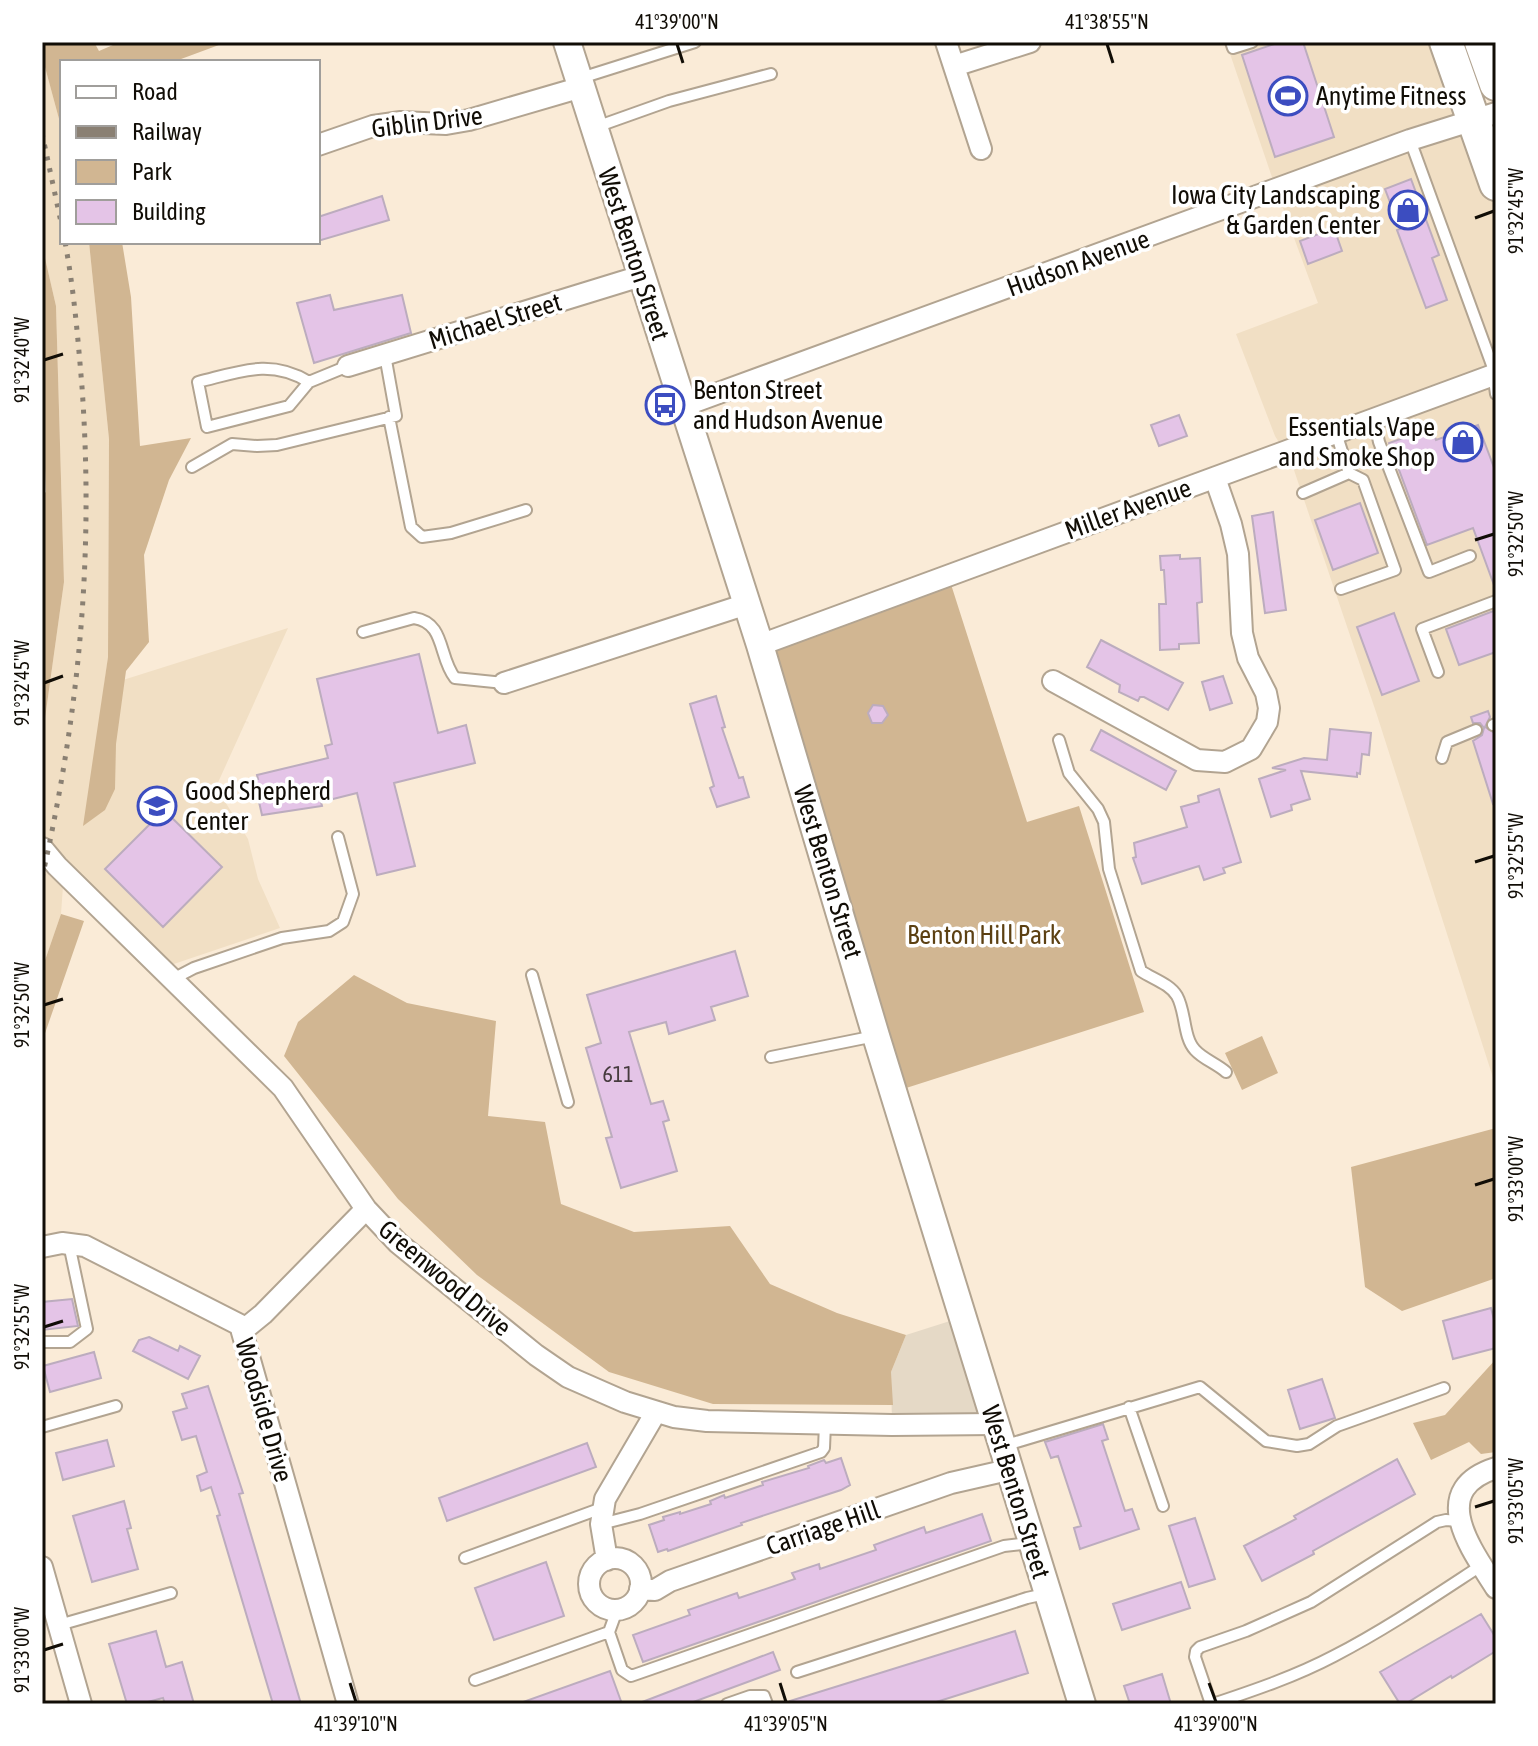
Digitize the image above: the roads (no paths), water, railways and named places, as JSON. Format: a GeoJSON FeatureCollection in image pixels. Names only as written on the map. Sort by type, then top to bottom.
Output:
{"type":"FeatureCollection","features":[{"type":"Feature","properties":{"kind":"main road"},"geometry":{"type":"LineString","coordinates":[[1446,42],[1485,117],[1496,184]]}},
{"type":"Feature","properties":{"kind":"main road"},"geometry":{"type":"LineString","coordinates":[[1481,42],[1496,84]]}},
{"type":"Feature","properties":{"kind":"street","name":"West Benton Street"},"geometry":{"type":"LineString","coordinates":[[567,42],[760,645],[876,1036],[1082,1704]]}},
{"type":"Feature","properties":{"kind":"street"},"geometry":{"type":"LineString","coordinates":[[946,42],[981,149]]}},
{"type":"Feature","properties":{"kind":"street"},"geometry":{"type":"LineString","coordinates":[[954,66],[1030,42]]}},
{"type":"Feature","properties":{"kind":"street","name":"Giblin Drive"},"geometry":{"type":"LineString","coordinates":[[320,144],[373,126],[401,122],[446,124],[469,120],[580,83]]}},
{"type":"Feature","properties":{"kind":"street","name":"Hudson Avenue"},"geometry":{"type":"LineString","coordinates":[[683,406],[1410,140],[1485,117]]}},
{"type":"Feature","properties":{"kind":"street","name":"Michael Street"},"geometry":{"type":"LineString","coordinates":[[348,366],[641,276]]}},
{"type":"Feature","properties":{"kind":"street","name":"Miller Avenue"},"geometry":{"type":"LineString","coordinates":[[760,645],[1374,419],[1495,381]]}},
{"type":"Feature","properties":{"kind":"street"},"geometry":{"type":"LineString","coordinates":[[1053,681],[1197,760],[1225,762],[1251,749],[1267,722],[1266,693],[1248,658],[1242,633],[1238,554],[1215,478]]}},
{"type":"Feature","properties":{"kind":"street"},"geometry":{"type":"LineString","coordinates":[[504,683],[747,604]]}},
{"type":"Feature","properties":{"kind":"street","name":"Greenwood Drive"},"geometry":{"type":"LineString","coordinates":[[42,848],[283,1088],[366,1209],[398,1243],[568,1377],[656,1412],[707,1421],[825,1424],[1001,1447]]}},
{"type":"Feature","properties":{"kind":"street"},"geometry":{"type":"LineString","coordinates":[[242,1331],[263,1314],[366,1209]]}},
{"type":"Feature","properties":{"kind":"street","name":"Woodside Drive"},"geometry":{"type":"LineString","coordinates":[[42,1247],[85,1246],[233,1320],[242,1331],[348,1704]]}},
{"type":"Feature","properties":{"kind":"street"},"geometry":{"type":"LineString","coordinates":[[607,1560],[602,1516],[605,1499],[656,1412]]}},
{"type":"Feature","properties":{"kind":"street","name":"Carriage Hill"},"geometry":{"type":"LineString","coordinates":[[617,1610],[631,1604],[640,1589],[655,1590],[670,1581],[951,1483],[1001,1447]]}},
{"type":"Feature","properties":{"kind":"street"},"geometry":{"type":"LineString","coordinates":[[1496,1468],[1468,1485],[1462,1497],[1458,1521],[1464,1537],[1496,1588]]}},
{"type":"Feature","properties":{"kind":"street"},"geometry":{"type":"LineString","coordinates":[[617,1610],[602,1607],[590,1592],[590,1575],[595,1567],[617,1558],[633,1566],[640,1579],[640,1589]]}},
{"type":"Feature","properties":{"kind":"street"},"geometry":{"type":"LineString","coordinates":[[42,1567],[77,1703]]}},
{"type":"Feature","properties":{"kind":"lane"},"geometry":{"type":"LineString","coordinates":[[580,83],[695,42]]}},
{"type":"Feature","properties":{"kind":"lane"},"geometry":{"type":"LineString","coordinates":[[1231,42],[1233,48],[1252,42]]}},
{"type":"Feature","properties":{"kind":"lane"},"geometry":{"type":"LineString","coordinates":[[595,128],[669,101],[771,74]]}},
{"type":"Feature","properties":{"kind":"lane"},"geometry":{"type":"LineString","coordinates":[[1410,140],[1472,308],[1495,381]]}},
{"type":"Feature","properties":{"kind":"lane"},"geometry":{"type":"LineString","coordinates":[[192,467],[232,444],[277,445],[396,416],[385,355]]}},
{"type":"Feature","properties":{"kind":"lane"},"geometry":{"type":"LineString","coordinates":[[309,382],[293,372],[269,367],[198,382],[207,427],[289,406],[309,382],[348,366]]}},
{"type":"Feature","properties":{"kind":"lane"},"geometry":{"type":"LineString","coordinates":[[389,417],[411,527],[422,537],[451,533],[526,510]]}},
{"type":"Feature","properties":{"kind":"lane"},"geometry":{"type":"LineString","coordinates":[[1374,419],[1379,442],[1429,572],[1470,556]]}},
{"type":"Feature","properties":{"kind":"lane"},"geometry":{"type":"LineString","coordinates":[[1336,433],[1349,473],[1363,480],[1395,570],[1341,589]]}},
{"type":"Feature","properties":{"kind":"lane"},"geometry":{"type":"LineString","coordinates":[[1303,493],[1349,473]]}},
{"type":"Feature","properties":{"kind":"lane"},"geometry":{"type":"LineString","coordinates":[[1438,672],[1422,629],[1496,601]]}},
{"type":"Feature","properties":{"kind":"lane"},"geometry":{"type":"LineString","coordinates":[[363,632],[420,619],[430,623],[437,632],[448,668],[455,678],[504,683]]}},
{"type":"Feature","properties":{"kind":"lane"},"geometry":{"type":"LineString","coordinates":[[1442,758],[1447,742],[1476,730]]}},
{"type":"Feature","properties":{"kind":"lane"},"geometry":{"type":"LineString","coordinates":[[1059,740],[1069,773],[1098,809],[1104,822],[1109,869],[1141,971],[1166,985],[1176,995],[1195,1051],[1216,1062],[1226,1072]]}},
{"type":"Feature","properties":{"kind":"lane"},"geometry":{"type":"LineString","coordinates":[[173,979],[194,968],[282,938],[329,931],[343,922],[353,894],[338,837]]}},
{"type":"Feature","properties":{"kind":"lane"},"geometry":{"type":"LineString","coordinates":[[532,975],[568,1102]]}},
{"type":"Feature","properties":{"kind":"lane"},"geometry":{"type":"LineString","coordinates":[[771,1057],[876,1036]]}},
{"type":"Feature","properties":{"kind":"lane"},"geometry":{"type":"LineString","coordinates":[[42,1342],[70,1342],[87,1329],[69,1244]]}},
{"type":"Feature","properties":{"kind":"lane"},"geometry":{"type":"LineString","coordinates":[[1001,1447],[1200,1387],[1266,1441],[1297,1446],[1309,1444],[1337,1426],[1444,1388]]}},
{"type":"Feature","properties":{"kind":"lane"},"geometry":{"type":"LineString","coordinates":[[42,1427],[116,1406]]}},
{"type":"Feature","properties":{"kind":"lane"},"geometry":{"type":"LineString","coordinates":[[1129,1407],[1163,1506]]}},
{"type":"Feature","properties":{"kind":"lane"},"geometry":{"type":"LineString","coordinates":[[465,1558],[602,1516],[640,1514],[821,1452],[824,1448],[825,1424]]}},
{"type":"Feature","properties":{"kind":"lane"},"geometry":{"type":"LineString","coordinates":[[1458,1521],[1437,1522],[1311,1602],[1246,1631],[1200,1647],[1195,1657],[1212,1704],[1266,1686],[1332,1657],[1388,1626],[1482,1565]]}},
{"type":"Feature","properties":{"kind":"lane"},"geometry":{"type":"LineString","coordinates":[[617,1610],[609,1632],[622,1670],[631,1676],[1004,1546],[1032,1543]]}},
{"type":"Feature","properties":{"kind":"lane"},"geometry":{"type":"LineString","coordinates":[[59,1625],[171,1593]]}},
{"type":"Feature","properties":{"kind":"lane"},"geometry":{"type":"LineString","coordinates":[[797,1672],[1047,1594]]}},
{"type":"Feature","properties":{"kind":"lane"},"geometry":{"type":"LineString","coordinates":[[475,1680],[609,1632]]}},
{"type":"Feature","properties":{"kind":"lane"},"geometry":{"type":"LineString","coordinates":[[727,1704],[750,1696],[764,1696],[767,1704]]}},
{"type":"Feature","properties":{"kind":"railway"},"geometry":{"type":"LineString","coordinates":[[42,133],[60,218]]}},
{"type":"Feature","properties":{"kind":"railway"},"geometry":{"type":"LineString","coordinates":[[42,878],[66,756],[84,574],[86,512],[82,387],[65,244]]}},
{"type":"Feature","properties":{"kind":"place","name":"Anytime Fitness"},"geometry":{"type":"Point","coordinates":[1288,96]}},
{"type":"Feature","properties":{"kind":"place","name":"Iowa City Landscaping & Garden Center"},"geometry":{"type":"Point","coordinates":[1408,210]}},
{"type":"Feature","properties":{"kind":"place","name":"Benton Street and Hudson Avenue"},"geometry":{"type":"Point","coordinates":[665,405]}},
{"type":"Feature","properties":{"kind":"place","name":"Essentials Vape and Smoke Shop"},"geometry":{"type":"Point","coordinates":[1463,442]}},
{"type":"Feature","properties":{"kind":"place","name":"Good Shepherd Center"},"geometry":{"type":"Point","coordinates":[157,806]}},
{"type":"Feature","properties":{"kind":"park label","name":"Benton Hill Park"},"geometry":{"type":"Point","coordinates":[984,935]}}]}
